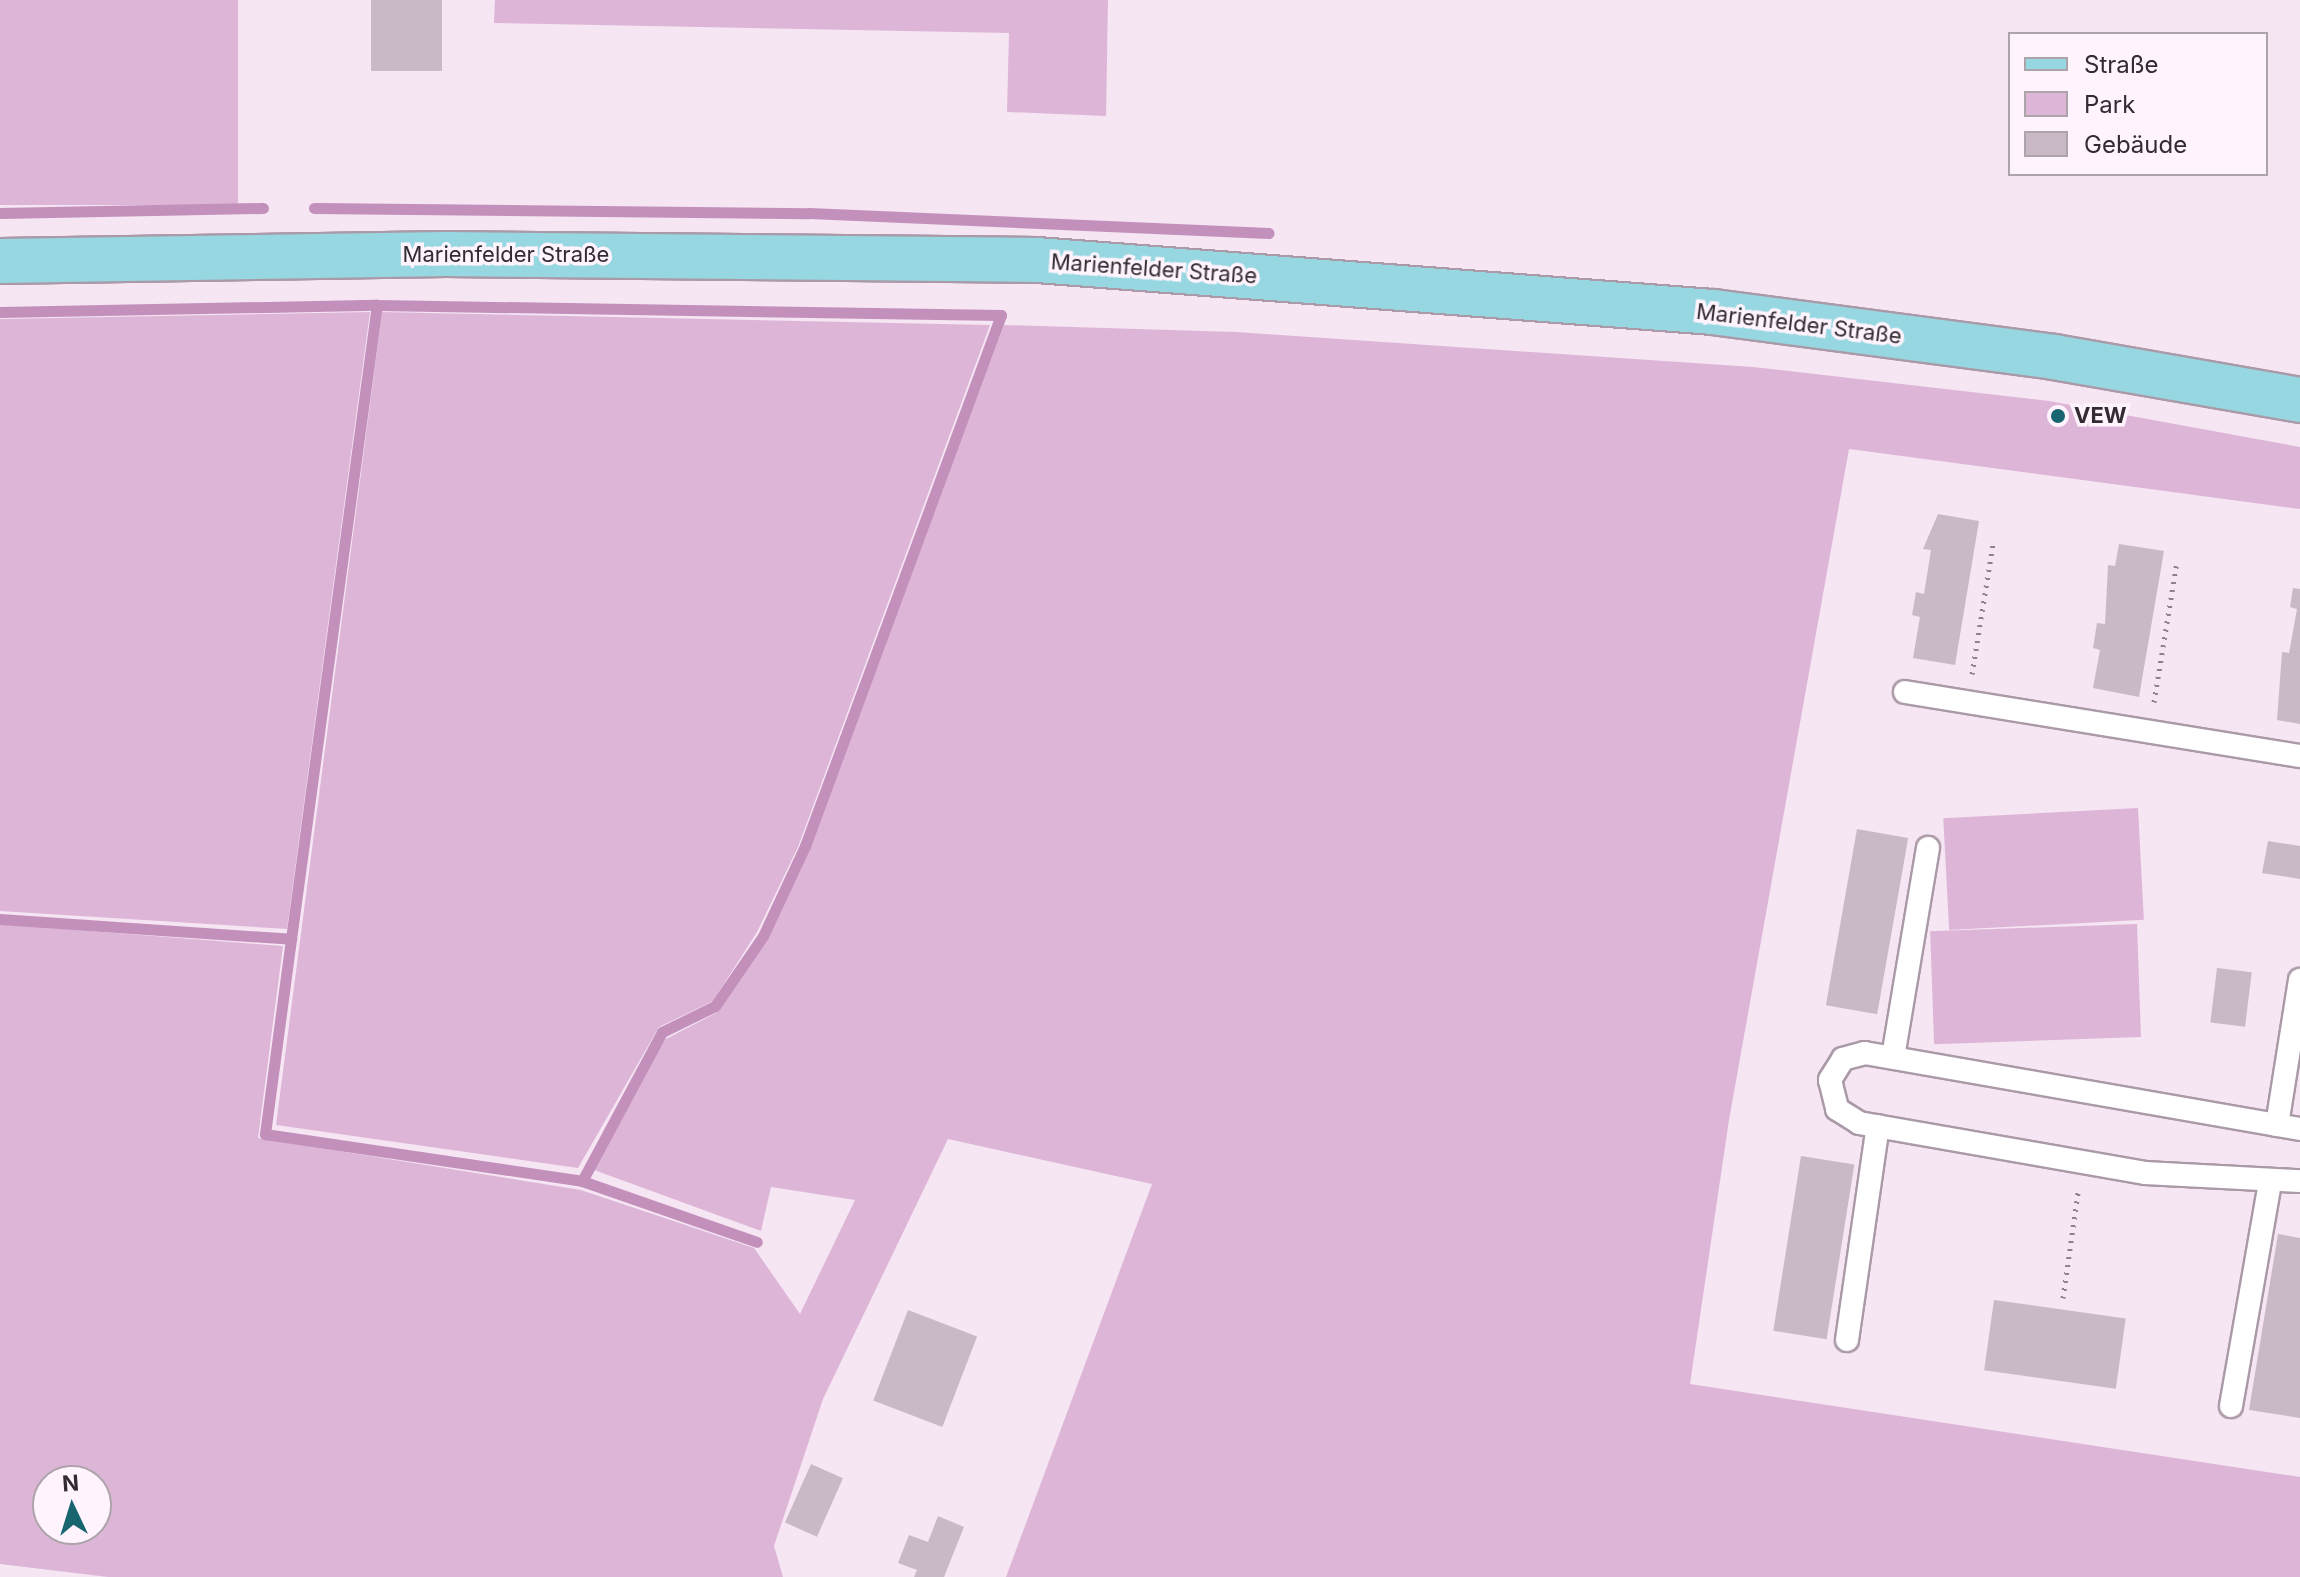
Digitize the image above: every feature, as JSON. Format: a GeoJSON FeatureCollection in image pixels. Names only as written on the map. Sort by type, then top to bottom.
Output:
{"type":"FeatureCollection","features":[{"type":"Feature","properties":{"kind":"main road","name":"Marienfelder Straße"},"geometry":{"type":"LineString","coordinates":[[0,261],[446,254],[1037,260],[1713,312],[2069,359],[2300,400]]}},
{"type":"Feature","properties":{"kind":"lane"},"geometry":{"type":"LineString","coordinates":[[1905,692],[2300,756]]}},
{"type":"Feature","properties":{"kind":"lane"},"geometry":{"type":"LineString","coordinates":[[1893,1057],[1928,848]]}},
{"type":"Feature","properties":{"kind":"lane"},"geometry":{"type":"LineString","coordinates":[[2277,1125],[2300,980]]}},
{"type":"Feature","properties":{"kind":"lane"},"geometry":{"type":"LineString","coordinates":[[2300,1129],[1893,1057],[1843,1059],[1830,1080],[1837,1109],[1878,1126],[2083,1162],[2270,1183],[2300,1181]]}},
{"type":"Feature","properties":{"kind":"lane"},"geometry":{"type":"LineString","coordinates":[[1847,1340],[1878,1126]]}},
{"type":"Feature","properties":{"kind":"lane"},"geometry":{"type":"LineString","coordinates":[[2231,1406],[2270,1183]]}},
{"type":"Feature","properties":{"kind":"path"},"geometry":{"type":"LineString","coordinates":[[1967,702],[1993,545]]}},
{"type":"Feature","properties":{"kind":"path"},"geometry":{"type":"LineString","coordinates":[[2149,731],[2177,561]]}},
{"type":"Feature","properties":{"kind":"path"},"geometry":{"type":"LineString","coordinates":[[2063,1298],[2083,1162]]}},
{"type":"Feature","properties":{"kind":"green space"},"geometry":{"type":"Polygon","coordinates":[[[0,0],[238,0],[238,205],[0,205],[0,0]]]}},
{"type":"Feature","properties":{"kind":"green space"},"geometry":{"type":"Polygon","coordinates":[[[495,0],[1108,0],[1106,116],[1007,112],[1009,33],[494,23],[495,0]]]}},
{"type":"Feature","properties":{"kind":"green space"},"geometry":{"type":"Polygon","coordinates":[[[370,312],[287,929],[0,911],[0,319],[370,312]]]}},
{"type":"Feature","properties":{"kind":"green space"},"geometry":{"type":"Polygon","coordinates":[[[382,312],[990,325],[798,847],[757,932],[713,1001],[659,1027],[578,1168],[276,1125],[382,312]]]}},
{"type":"Feature","properties":{"kind":"green space"},"geometry":{"type":"Polygon","coordinates":[[[1004,325],[1236,332],[1753,367],[2049,401],[2300,447],[2300,509],[1849,449],[1729,1120],[1690,1384],[2300,1477],[2300,1577],[1006,1577],[1152,1184],[948,1139],[823,1399],[774,1546],[783,1577],[108,1577],[0,1564],[0,924],[283,946],[258,1138],[581,1190],[754,1248],[800,1314],[855,1200],[771,1187],[761,1231],[594,1170],[664,1040],[716,1013],[766,937],[810,847],[1004,325]]]}},
{"type":"Feature","properties":{"kind":"green space"},"geometry":{"type":"Polygon","coordinates":[[[2138,808],[2144,920],[1949,930],[1943,818],[2138,808]]]}},
{"type":"Feature","properties":{"kind":"green space"},"geometry":{"type":"Polygon","coordinates":[[[2137,924],[2141,1037],[1934,1044],[1930,931],[2137,924]]]}},
{"type":"Feature","properties":{"kind":"building"},"geometry":{"type":"Polygon","coordinates":[[[371,0],[442,0],[442,71],[371,71],[371,0]]]}},
{"type":"Feature","properties":{"kind":"building"},"geometry":{"type":"Polygon","coordinates":[[[1938,514],[1979,521],[1955,665],[1913,658],[1920,617],[1912,615],[1916,592],[1924,594],[1931,550],[1923,549],[1938,514]]]}},
{"type":"Feature","properties":{"kind":"building"},"geometry":{"type":"Polygon","coordinates":[[[2119,544],[2164,551],[2139,697],[2093,688],[2100,650],[2093,648],[2097,623],[2105,624],[2108,565],[2115,566],[2119,544]]]}},
{"type":"Feature","properties":{"kind":"building"},"geometry":{"type":"Polygon","coordinates":[[[2293,588],[2300,589],[2300,724],[2277,720],[2282,652],[2289,653],[2297,609],[2290,607],[2293,588]]]}},
{"type":"Feature","properties":{"kind":"building"},"geometry":{"type":"Polygon","coordinates":[[[1857,829],[1908,838],[1877,1014],[1826,1005],[1857,829]]]}},
{"type":"Feature","properties":{"kind":"building"},"geometry":{"type":"Polygon","coordinates":[[[2268,841],[2300,846],[2300,879],[2262,873],[2268,841]]]}},
{"type":"Feature","properties":{"kind":"building"},"geometry":{"type":"Polygon","coordinates":[[[2217,968],[2252,972],[2245,1027],[2210,1023],[2217,968]]]}},
{"type":"Feature","properties":{"kind":"building"},"geometry":{"type":"Polygon","coordinates":[[[1801,1156],[1854,1164],[1827,1339],[1773,1331],[1801,1156]]]}},
{"type":"Feature","properties":{"kind":"building"},"geometry":{"type":"Polygon","coordinates":[[[2278,1234],[2300,1238],[2300,1418],[2249,1410],[2278,1234]]]}},
{"type":"Feature","properties":{"kind":"building"},"geometry":{"type":"Polygon","coordinates":[[[1994,1300],[2126,1319],[2116,1389],[1984,1370],[1994,1300]]]}},
{"type":"Feature","properties":{"kind":"building"},"geometry":{"type":"Polygon","coordinates":[[[908,1310],[977,1337],[942,1427],[873,1401],[908,1310]]]}},
{"type":"Feature","properties":{"kind":"building"},"geometry":{"type":"Polygon","coordinates":[[[811,1464],[843,1478],[817,1537],[785,1522],[811,1464]]]}},
{"type":"Feature","properties":{"kind":"building"},"geometry":{"type":"Polygon","coordinates":[[[938,1516],[964,1527],[944,1577],[914,1577],[917,1570],[898,1563],[909,1535],[928,1542],[938,1516]]]}},
{"type":"Feature","properties":{"kind":"waterway"},"geometry":{"type":"LineString","coordinates":[[0,213],[263,208]]}},
{"type":"Feature","properties":{"kind":"waterway"},"geometry":{"type":"LineString","coordinates":[[314,208],[809,213],[1269,233]]}},
{"type":"Feature","properties":{"kind":"waterway"},"geometry":{"type":"LineString","coordinates":[[0,312],[377,305],[1001,315],[805,846],[763,936],[715,1006],[662,1032],[582,1181]]}},
{"type":"Feature","properties":{"kind":"waterway"},"geometry":{"type":"LineString","coordinates":[[291,939],[377,305]]}},
{"type":"Feature","properties":{"kind":"waterway"},"geometry":{"type":"LineString","coordinates":[[0,919],[291,939],[265,1134],[582,1181],[757,1242]]}},
{"type":"Feature","properties":{"kind":"place","name":"VEW"},"geometry":{"type":"Point","coordinates":[2058,416]}}]}
